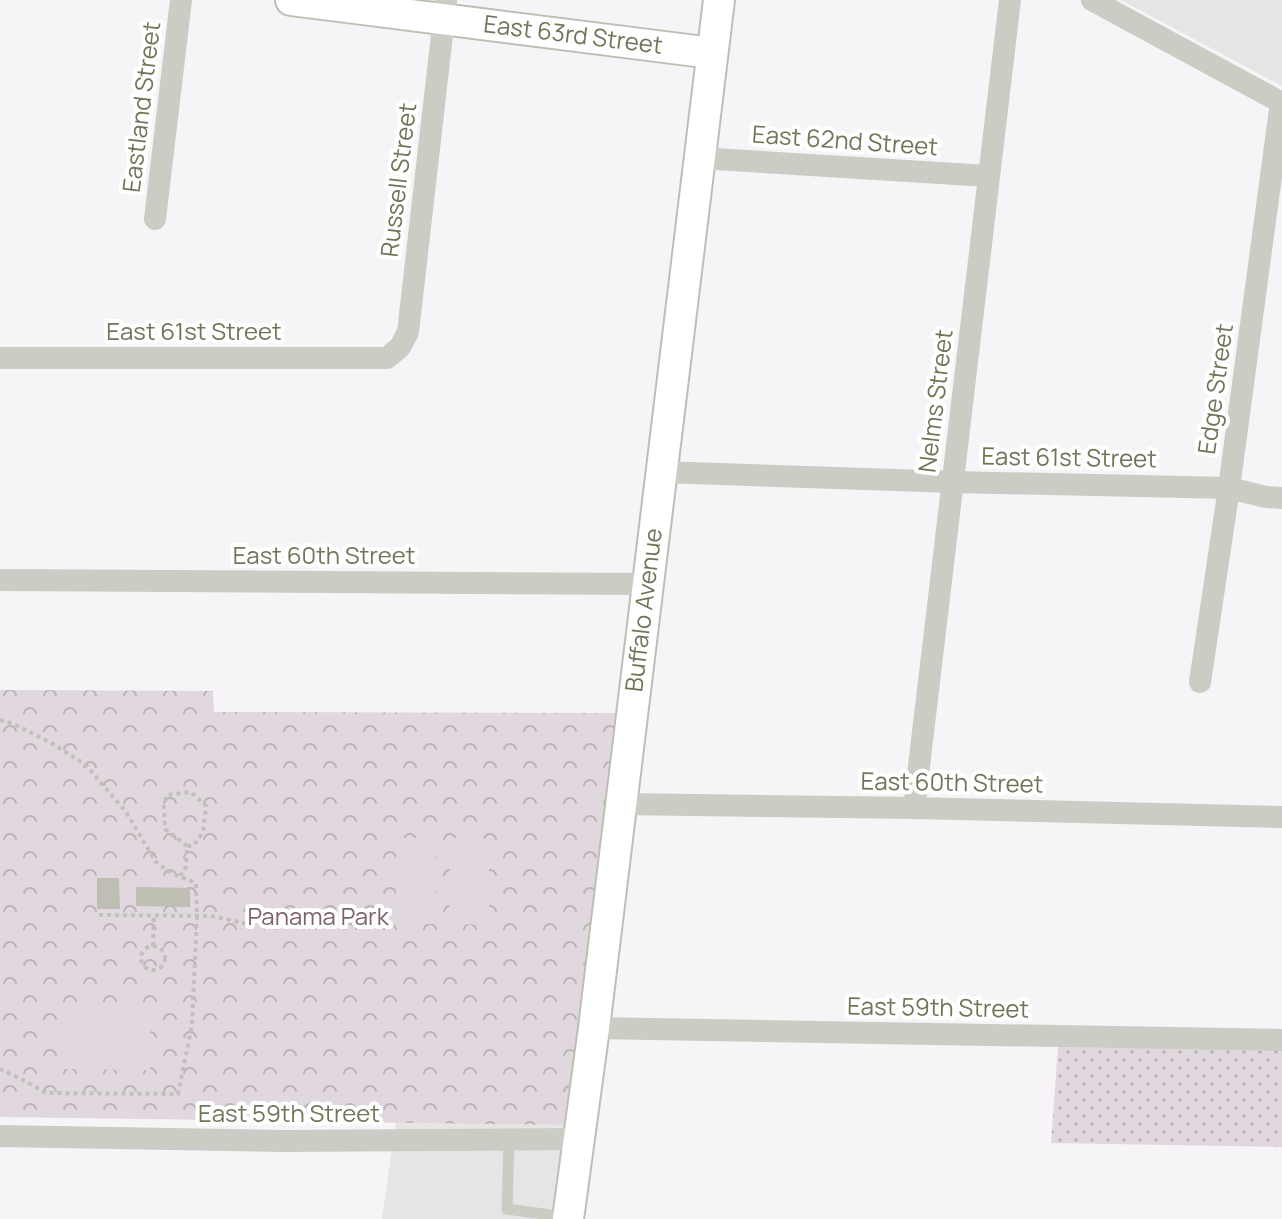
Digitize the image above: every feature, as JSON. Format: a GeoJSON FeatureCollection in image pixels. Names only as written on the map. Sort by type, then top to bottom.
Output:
{"type":"FeatureCollection","features":[{"type":"Feature","properties":{"kind":"street","name":"Eastland Street"},"geometry":{"type":"LineString","coordinates":[[155,219],[181,0]]}},
{"type":"Feature","properties":{"kind":"street","name":"East 63rd Street"},"geometry":{"type":"LineString","coordinates":[[291,0],[445,9],[712,53]]}},
{"type":"Feature","properties":{"kind":"street","name":"Buffalo Avenue"},"geometry":{"type":"LineString","coordinates":[[568,1218],[594,1028],[719,0]]}},
{"type":"Feature","properties":{"kind":"street","name":"Nelms Street"},"geometry":{"type":"LineString","coordinates":[[914,808],[1010,0]]}},
{"type":"Feature","properties":{"kind":"street"},"geometry":{"type":"LineString","coordinates":[[1092,0],[1282,102]]}},
{"type":"Feature","properties":{"kind":"street","name":"Russell Street"},"geometry":{"type":"LineString","coordinates":[[387,358],[400,347],[408,332],[445,9]]}},
{"type":"Feature","properties":{"kind":"street","name":"Edge Street"},"geometry":{"type":"LineString","coordinates":[[1200,682],[1282,102]]}},
{"type":"Feature","properties":{"kind":"street","name":"East 62nd Street"},"geometry":{"type":"LineString","coordinates":[[699,158],[988,176]]}},
{"type":"Feature","properties":{"kind":"street","name":"East 61st Street"},"geometry":{"type":"LineString","coordinates":[[0,358],[387,358]]}},
{"type":"Feature","properties":{"kind":"street","name":"East 61st Street"},"geometry":{"type":"LineString","coordinates":[[661,472],[1229,488],[1282,498]]}},
{"type":"Feature","properties":{"kind":"street","name":"East 60th Street"},"geometry":{"type":"LineString","coordinates":[[0,580],[647,584]]}},
{"type":"Feature","properties":{"kind":"street","name":"East 60th Street"},"geometry":{"type":"LineString","coordinates":[[621,804],[1282,817]]}},
{"type":"Feature","properties":{"kind":"street","name":"East 59th Street"},"geometry":{"type":"LineString","coordinates":[[594,1028],[1282,1040]]}},
{"type":"Feature","properties":{"kind":"street","name":"East 59th Street"},"geometry":{"type":"LineString","coordinates":[[0,1136],[283,1141],[578,1139]]}},
{"type":"Feature","properties":{"kind":"lane"},"geometry":{"type":"LineString","coordinates":[[509,1140],[507,1209],[568,1218]]}},
{"type":"Feature","properties":{"kind":"path"},"geometry":{"type":"LineString","coordinates":[[0,720],[53,744],[86,765],[126,812],[156,862],[196,883],[197,915],[192,1025],[178,1094],[46,1093],[0,1069]]}},
{"type":"Feature","properties":{"kind":"path"},"geometry":{"type":"LineString","coordinates":[[191,792],[206,806],[203,832],[194,845],[187,846],[165,829],[164,805],[167,795],[191,792]]}},
{"type":"Feature","properties":{"kind":"path"},"geometry":{"type":"LineString","coordinates":[[180,876],[186,867],[187,846]]}},
{"type":"Feature","properties":{"kind":"path"},"geometry":{"type":"LineString","coordinates":[[99,915],[197,915],[248,924]]}},
{"type":"Feature","properties":{"kind":"path"},"geometry":{"type":"LineString","coordinates":[[153,946],[154,915]]}},
{"type":"Feature","properties":{"kind":"path"},"geometry":{"type":"LineString","coordinates":[[153,946],[163,952],[165,959],[162,966],[151,970],[142,963],[141,955],[153,946]]}},
{"type":"Feature","properties":{"kind":"shaded area"},"geometry":{"type":"Polygon","coordinates":[[[1121,0],[1282,0],[1282,86],[1168,25],[1121,0]]]}},
{"type":"Feature","properties":{"kind":"shaded area"},"geometry":{"type":"Polygon","coordinates":[[[396,1122],[569,1125],[557,1219],[382,1219],[396,1122]]]}},
{"type":"Feature","properties":{"kind":"green space","name":"Panama Park"},"geometry":{"type":"Polygon","coordinates":[[[0,690],[213,691],[214,712],[618,713],[569,1125],[0,1117],[0,690]]]}},
{"type":"Feature","properties":{"kind":"green space"},"geometry":{"type":"Polygon","coordinates":[[[396,838],[436,838],[436,924],[396,924],[396,838]]]}},
{"type":"Feature","properties":{"kind":"green space"},"geometry":{"type":"Polygon","coordinates":[[[450,838],[489,839],[489,925],[449,924],[450,838]]]}},
{"type":"Feature","properties":{"kind":"green space"},"geometry":{"type":"Polygon","coordinates":[[[61,1003],[151,1004],[150,1070],[61,1069],[61,1003]]]}},
{"type":"Feature","properties":{"kind":"green space"},"geometry":{"type":"Polygon","coordinates":[[[1058,1047],[1282,1050],[1282,1147],[1051,1143],[1058,1047]]]}},
{"type":"Feature","properties":{"kind":"building"},"geometry":{"type":"Polygon","coordinates":[[[97,878],[119,878],[120,909],[97,909],[97,878]]]}},
{"type":"Feature","properties":{"kind":"building"},"geometry":{"type":"Polygon","coordinates":[[[136,887],[190,888],[190,907],[136,906],[136,887]]]}}]}
